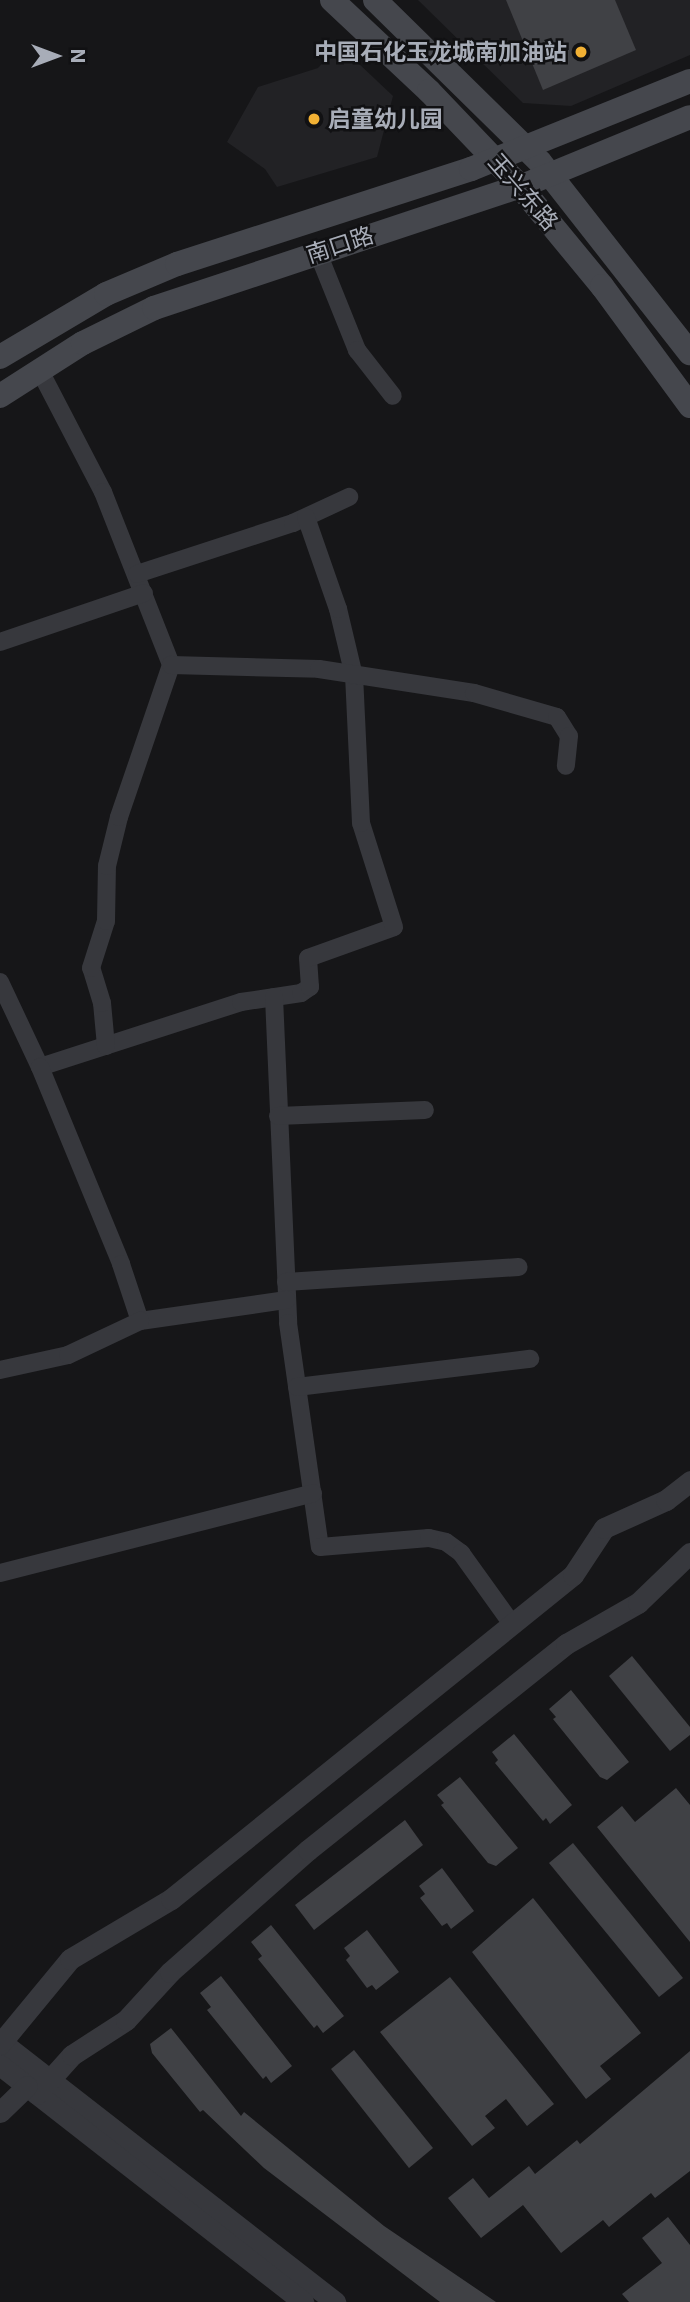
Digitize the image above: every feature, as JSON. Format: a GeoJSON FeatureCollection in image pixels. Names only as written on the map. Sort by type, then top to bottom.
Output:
{"type":"FeatureCollection","features":[{"type":"Feature","properties":{"kind":"main road","name":"玉兴东路"},"geometry":{"type":"LineString","coordinates":[[332,0],[496,160],[520,187],[602,286],[690,406]]}},
{"type":"Feature","properties":{"kind":"main road","name":"玉兴东路"},"geometry":{"type":"LineString","coordinates":[[375,0],[528,149],[690,353]]}},
{"type":"Feature","properties":{"kind":"main road","name":"南口路"},"geometry":{"type":"LineString","coordinates":[[0,356],[106,294],[177,264],[528,149],[690,82]]}},
{"type":"Feature","properties":{"kind":"main road","name":"南口路"},"geometry":{"type":"LineString","coordinates":[[0,396],[39,369],[154,308],[551,176],[690,117]]}},
{"type":"Feature","properties":{"kind":"street"},"geometry":{"type":"LineString","coordinates":[[318,253],[357,350],[393,396]]}},
{"type":"Feature","properties":{"kind":"street"},"geometry":{"type":"LineString","coordinates":[[39,369],[97,480],[137,574],[171,665],[107,866],[106,921],[91,968],[102,1003],[106,1046]]}},
{"type":"Feature","properties":{"kind":"street"},"geometry":{"type":"LineString","coordinates":[[137,574],[306,517],[349,497]]}},
{"type":"Feature","properties":{"kind":"street"},"geometry":{"type":"LineString","coordinates":[[40,1067],[241,1002],[301,993],[310,987],[309,958],[394,927],[361,823],[354,676],[338,609],[306,517]]}},
{"type":"Feature","properties":{"kind":"street"},"geometry":{"type":"LineString","coordinates":[[0,642],[144,593]]}},
{"type":"Feature","properties":{"kind":"street"},"geometry":{"type":"LineString","coordinates":[[171,665],[319,669],[474,693],[557,717],[569,736],[566,766]]}},
{"type":"Feature","properties":{"kind":"street"},"geometry":{"type":"LineString","coordinates":[[3,993],[40,1067],[121,1264],[139,1321]]}},
{"type":"Feature","properties":{"kind":"street"},"geometry":{"type":"LineString","coordinates":[[274,997],[286,1291],[320,1547],[429,1538],[446,1542],[461,1553],[512,1624]]}},
{"type":"Feature","properties":{"kind":"street"},"geometry":{"type":"LineString","coordinates":[[278,1116],[425,1110]]}},
{"type":"Feature","properties":{"kind":"street"},"geometry":{"type":"LineString","coordinates":[[0,1370],[68,1355],[139,1321],[286,1291],[519,1267]]}},
{"type":"Feature","properties":{"kind":"street"},"geometry":{"type":"LineString","coordinates":[[297,1387],[530,1359]]}},
{"type":"Feature","properties":{"kind":"street"},"geometry":{"type":"LineString","coordinates":[[303,2302],[38,2087],[1,2043],[70,1959],[171,1899],[573,1575],[604,1528],[666,1500],[690,1481]]}},
{"type":"Feature","properties":{"kind":"street"},"geometry":{"type":"LineString","coordinates":[[0,1573],[313,1493]]}},
{"type":"Feature","properties":{"kind":"street"},"geometry":{"type":"LineString","coordinates":[[0,2112],[38,2087],[72,2055],[134,2013],[170,1972],[308,1850],[566,1644],[638,1603],[690,1553]]}},
{"type":"Feature","properties":{"kind":"street"},"geometry":{"type":"LineString","coordinates":[[0,2065],[38,2087],[335,2302]]}},
{"type":"Feature","properties":{"kind":"shaded area","name":"中国石化玉龙城南加油站"},"geometry":{"type":"Polygon","coordinates":[[[418,0],[690,0],[690,55],[571,106],[523,103],[418,0]]]}},
{"type":"Feature","properties":{"kind":"shaded area","name":"启童幼儿园"},"geometry":{"type":"Polygon","coordinates":[[[339,45],[393,96],[377,157],[277,187],[265,169],[227,142],[258,87],[318,68],[339,45]]]}},
{"type":"Feature","properties":{"kind":"building"},"geometry":{"type":"Polygon","coordinates":[[[506,0],[615,0],[636,50],[543,90],[506,0]]]}},
{"type":"Feature","properties":{"kind":"building"},"geometry":{"type":"Polygon","coordinates":[[[632,1656],[690,1727],[690,1735],[670,1751],[609,1676],[632,1656]]]}},
{"type":"Feature","properties":{"kind":"building"},"geometry":{"type":"Polygon","coordinates":[[[571,1690],[629,1762],[607,1780],[600,1777],[553,1719],[556,1717],[549,1709],[571,1690]]]}},
{"type":"Feature","properties":{"kind":"building"},"geometry":{"type":"Polygon","coordinates":[[[514,1734],[572,1805],[550,1824],[546,1818],[543,1821],[495,1763],[498,1760],[492,1752],[514,1734]]]}},
{"type":"Feature","properties":{"kind":"building"},"geometry":{"type":"Polygon","coordinates":[[[460,1777],[518,1848],[496,1866],[488,1863],[441,1805],[444,1803],[437,1795],[460,1777]]]}},
{"type":"Feature","properties":{"kind":"building"},"geometry":{"type":"Polygon","coordinates":[[[676,1788],[690,1805],[690,1942],[597,1827],[622,1806],[635,1822],[676,1788]]]}},
{"type":"Feature","properties":{"kind":"building"},"geometry":{"type":"Polygon","coordinates":[[[405,1820],[423,1845],[314,1930],[295,1905],[405,1820]]]}},
{"type":"Feature","properties":{"kind":"building"},"geometry":{"type":"Polygon","coordinates":[[[573,1843],[683,1978],[659,1997],[549,1863],[573,1843]]]}},
{"type":"Feature","properties":{"kind":"building"},"geometry":{"type":"Polygon","coordinates":[[[442,1868],[474,1911],[451,1929],[447,1923],[442,1926],[420,1898],[425,1894],[419,1886],[442,1868]]]}},
{"type":"Feature","properties":{"kind":"building"},"geometry":{"type":"Polygon","coordinates":[[[533,1898],[641,2033],[600,2066],[611,2079],[586,2099],[472,1952],[533,1898]]]}},
{"type":"Feature","properties":{"kind":"building"},"geometry":{"type":"Polygon","coordinates":[[[271,1925],[344,2016],[323,2033],[317,2025],[314,2028],[258,1959],[262,1956],[251,1942],[271,1925]]]}},
{"type":"Feature","properties":{"kind":"building"},"geometry":{"type":"Polygon","coordinates":[[[367,1930],[399,1972],[376,1990],[372,1985],[367,1988],[346,1960],[350,1956],[344,1948],[367,1930]]]}},
{"type":"Feature","properties":{"kind":"building"},"geometry":{"type":"Polygon","coordinates":[[[221,1976],[292,2066],[271,2083],[266,2076],[263,2079],[207,2010],[211,2007],[200,1993],[221,1976]]]}},
{"type":"Feature","properties":{"kind":"building"},"geometry":{"type":"Polygon","coordinates":[[[450,1977],[554,2104],[527,2126],[506,2099],[485,2116],[495,2128],[472,2146],[380,2032],[450,1977]]]}},
{"type":"Feature","properties":{"kind":"building"},"geometry":{"type":"Polygon","coordinates":[[[171,2028],[241,2116],[244,2112],[384,2226],[496,2302],[440,2302],[264,2168],[203,2110],[200,2112],[152,2053],[150,2044],[171,2028]]]}},
{"type":"Feature","properties":{"kind":"building"},"geometry":{"type":"Polygon","coordinates":[[[354,2050],[433,2148],[409,2168],[331,2069],[354,2050]]]}},
{"type":"Feature","properties":{"kind":"building"},"geometry":{"type":"Polygon","coordinates":[[[690,2051],[690,2171],[655,2198],[651,2193],[609,2227],[603,2220],[561,2253],[523,2205],[481,2238],[448,2198],[473,2178],[489,2198],[529,2166],[535,2174],[577,2140],[580,2144],[690,2051]]]}},
{"type":"Feature","properties":{"kind":"building"},"geometry":{"type":"Polygon","coordinates":[[[668,2217],[690,2245],[690,2302],[629,2302],[622,2294],[662,2263],[642,2238],[668,2217]]]}},
{"type":"Feature","properties":{"kind":"place","name":"中国石化玉龙城南加油站"},"geometry":{"type":"Point","coordinates":[581,52]}},
{"type":"Feature","properties":{"kind":"place","name":"启童幼儿园"},"geometry":{"type":"Point","coordinates":[314,119]}}]}
